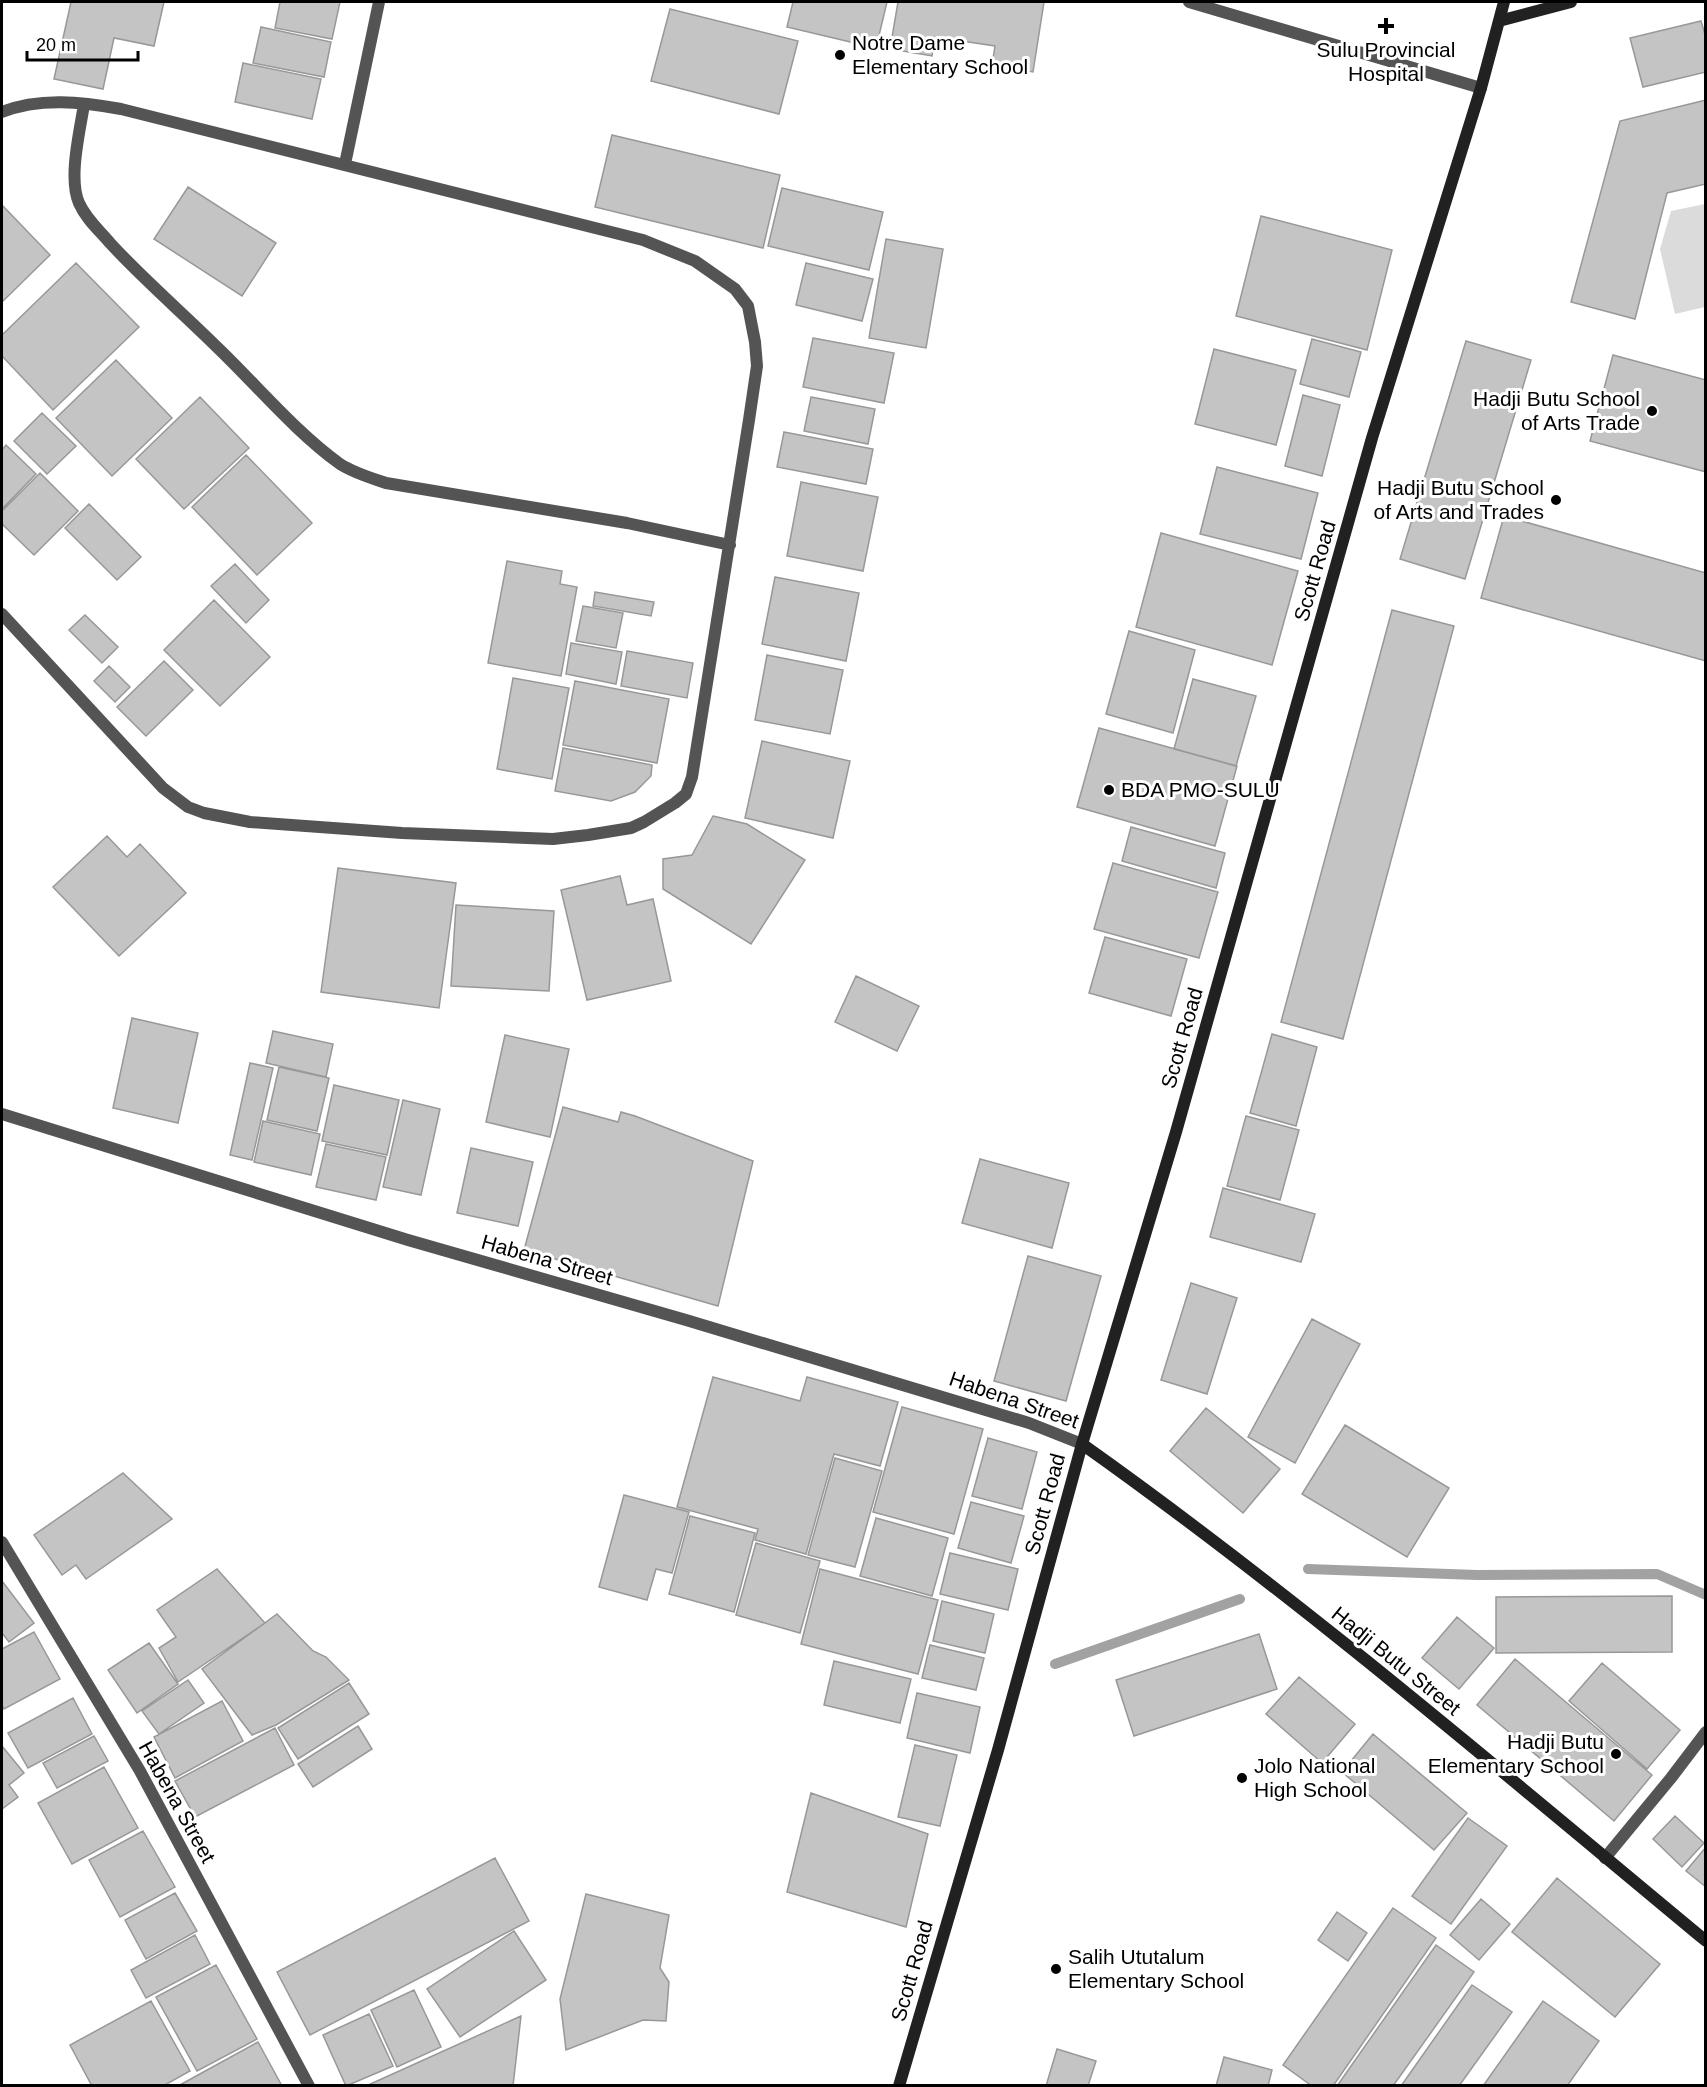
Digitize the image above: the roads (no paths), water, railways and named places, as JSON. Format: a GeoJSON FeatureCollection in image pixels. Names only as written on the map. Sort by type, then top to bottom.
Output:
{"type":"FeatureCollection","features":[{"type":"Feature","properties":{"kind":"street"},"geometry":{"type":"LineString","coordinates":[[345,164],[379,2]]}},
{"type":"Feature","properties":{"kind":"street"},"geometry":{"type":"LineString","coordinates":[[1189,2],[1481,88]]}},
{"type":"Feature","properties":{"kind":"street","name":"Scott Road"},"geometry":{"type":"LineString","coordinates":[[899,2085],[998,1750],[1082,1444],[1176,1132],[1372,438],[1481,88],[1504,2]]}},
{"type":"Feature","properties":{"kind":"street"},"geometry":{"type":"LineString","coordinates":[[1499,21],[1571,2]]}},
{"type":"Feature","properties":{"kind":"street"},"geometry":{"type":"LineString","coordinates":[[2,112],[49,102],[121,109],[643,240],[696,261],[735,289],[748,306],[753,324],[757,366],[692,777],[686,794],[659,814],[631,828],[569,838],[533,839],[301,828],[232,820],[204,813],[188,807],[163,788],[2,614]]}},
{"type":"Feature","properties":{"kind":"street"},"geometry":{"type":"LineString","coordinates":[[84,104],[75,183],[78,201],[88,218],[127,261],[311,441],[342,465],[361,475],[386,483],[627,523],[730,545]]}},
{"type":"Feature","properties":{"kind":"street","name":"Habena Street"},"geometry":{"type":"LineString","coordinates":[[2,1114],[408,1240],[698,1323],[994,1412],[1082,1444]]}},
{"type":"Feature","properties":{"kind":"street","name":"Hadji Butu Street"},"geometry":{"type":"LineString","coordinates":[[1082,1444],[1248,1566],[1706,1941]]}},
{"type":"Feature","properties":{"kind":"street","name":"Habena Street"},"geometry":{"type":"LineString","coordinates":[[2,1542],[140,1771],[309,2085]]}},
{"type":"Feature","properties":{"kind":"street"},"geometry":{"type":"LineString","coordinates":[[1605,1858],[1706,1732]]}},
{"type":"Feature","properties":{"kind":"waterway"},"geometry":{"type":"LineString","coordinates":[[1308,1569],[1477,1575],[1657,1574],[1706,1595]]}},
{"type":"Feature","properties":{"kind":"waterway"},"geometry":{"type":"LineString","coordinates":[[1055,1664],[1240,1599]]}},
{"type":"Feature","properties":{"kind":"place","name":"Sulu Provincial Hospital"},"geometry":{"type":"Point","coordinates":[1386,26]}},
{"type":"Feature","properties":{"kind":"place","name":"Notre Dame Elementary School"},"geometry":{"type":"Point","coordinates":[840,55]}},
{"type":"Feature","properties":{"kind":"place","name":"Hadji Butu School of Arts Trade"},"geometry":{"type":"Point","coordinates":[1652,411]}},
{"type":"Feature","properties":{"kind":"place","name":"Hadji Butu School of Arts and Trades"},"geometry":{"type":"Point","coordinates":[1556,500]}},
{"type":"Feature","properties":{"kind":"place","name":"BDA PMO-SULU"},"geometry":{"type":"Point","coordinates":[1109,790]}},
{"type":"Feature","properties":{"kind":"place","name":"Hadji Butu Elementary School"},"geometry":{"type":"Point","coordinates":[1616,1754]}},
{"type":"Feature","properties":{"kind":"place","name":"Jolo National High School"},"geometry":{"type":"Point","coordinates":[1242,1778]}},
{"type":"Feature","properties":{"kind":"place","name":"Salih Ututalum Elementary School"},"geometry":{"type":"Point","coordinates":[1056,1969]}}]}
